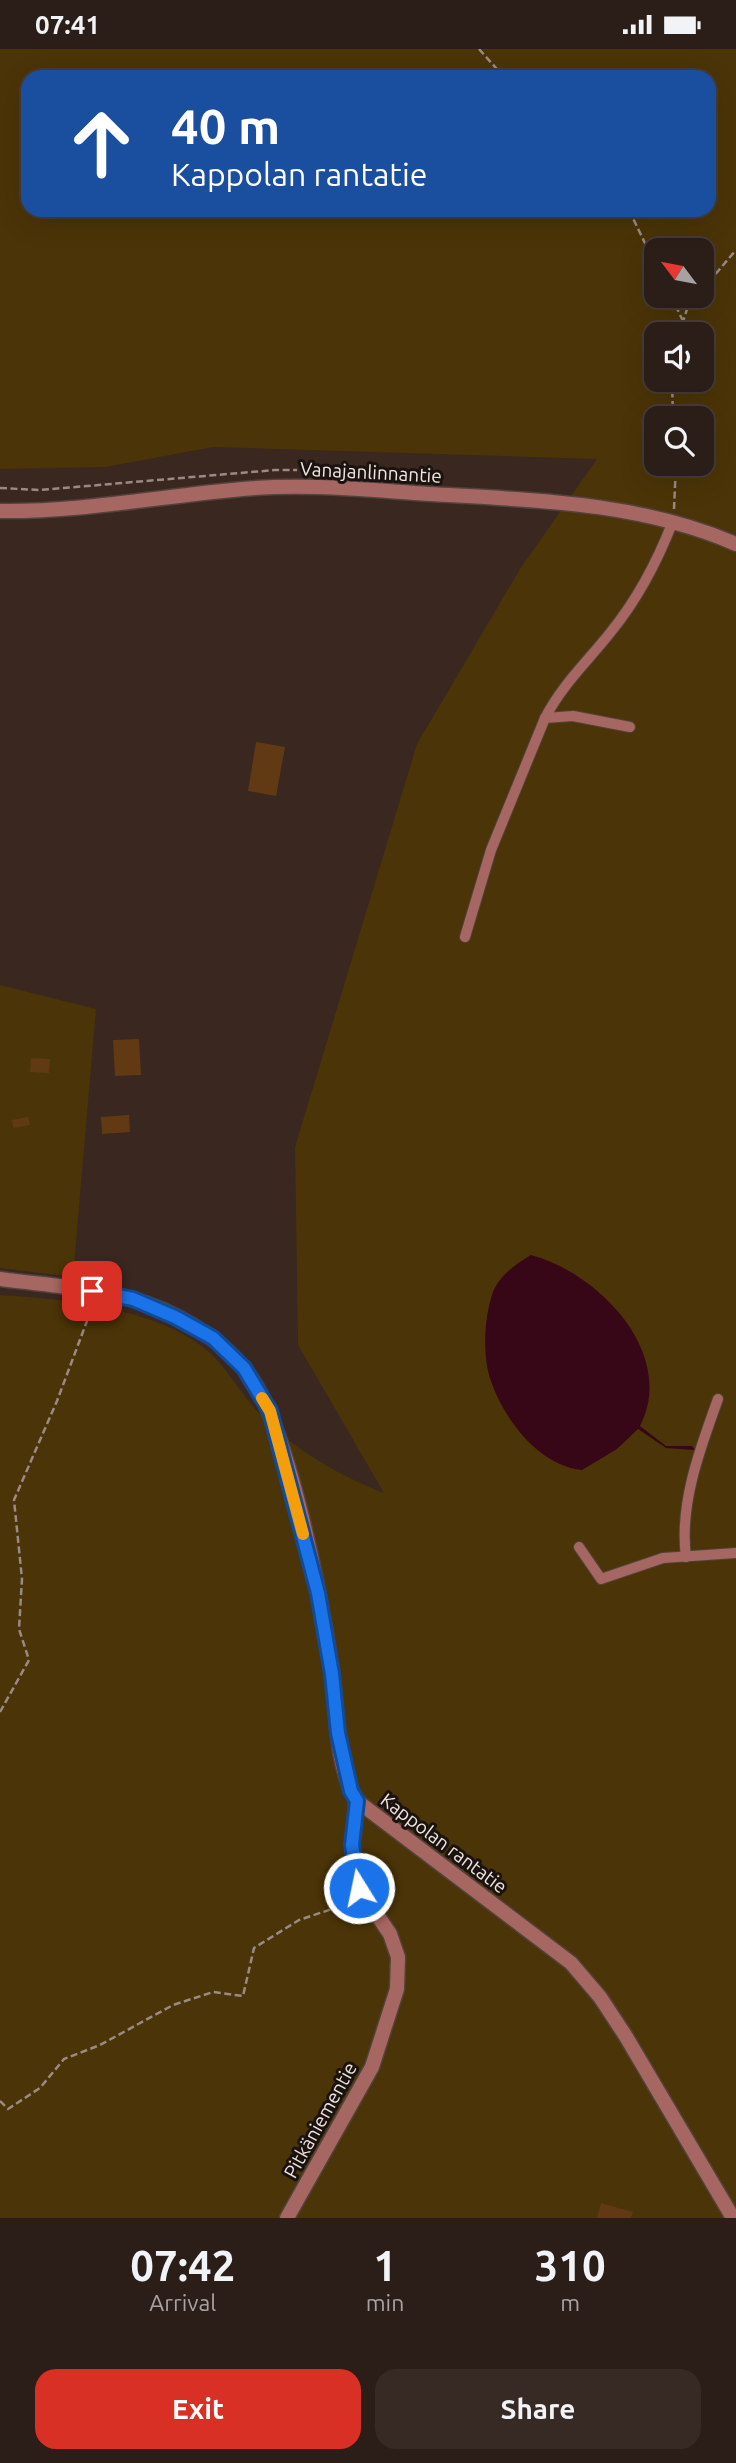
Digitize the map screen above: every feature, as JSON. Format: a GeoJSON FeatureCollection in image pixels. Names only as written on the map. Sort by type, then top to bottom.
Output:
{"type":"FeatureCollection","features":[{"type":"Feature","properties":{"kind":"street","name":"Vanajanlinnantie"},"geometry":{"type":"LineString","coordinates":[[0,511],[53,512],[245,488],[315,486],[550,501],[673,517],[736,544]]}},
{"type":"Feature","properties":{"kind":"street","name":"Kappolan rantatie"},"geometry":{"type":"LineString","coordinates":[[0,1279],[133,1299],[175,1317],[213,1338],[244,1368],[270,1411],[318,1593],[332,1674],[338,1733],[351,1791],[357,1801],[571,1963],[600,1997],[625,2035],[733,2218]]}},
{"type":"Feature","properties":{"kind":"street","name":"Pitkäniementie"},"geometry":{"type":"LineString","coordinates":[[287,2218],[372,2067],[397,1989],[398,1957],[390,1934],[359,1888],[352,1845],[357,1801]]}},
{"type":"Feature","properties":{"kind":"lane"},"geometry":{"type":"LineString","coordinates":[[465,937],[491,850],[545,718],[579,666],[611,632],[658,560],[673,517]]}},
{"type":"Feature","properties":{"kind":"lane"},"geometry":{"type":"LineString","coordinates":[[545,718],[573,716],[630,726]]}},
{"type":"Feature","properties":{"kind":"lane"},"geometry":{"type":"LineString","coordinates":[[686,1557],[683,1531],[699,1452],[718,1399]]}},
{"type":"Feature","properties":{"kind":"lane"},"geometry":{"type":"LineString","coordinates":[[579,1547],[601,1579],[663,1558],[736,1553]]}},
{"type":"Feature","properties":{"kind":"path"},"geometry":{"type":"LineString","coordinates":[[479,49],[498,70]]}},
{"type":"Feature","properties":{"kind":"path"},"geometry":{"type":"LineString","coordinates":[[632,217],[644,241]]}},
{"type":"Feature","properties":{"kind":"path"},"geometry":{"type":"LineString","coordinates":[[714,276],[736,250]]}},
{"type":"Feature","properties":{"kind":"path"},"geometry":{"type":"LineString","coordinates":[[677,308],[683,321]]}},
{"type":"Feature","properties":{"kind":"path"},"geometry":{"type":"LineString","coordinates":[[683,321],[687,308]]}},
{"type":"Feature","properties":{"kind":"path"},"geometry":{"type":"LineString","coordinates":[[673,517],[675,476]]}},
{"type":"Feature","properties":{"kind":"path"},"geometry":{"type":"LineString","coordinates":[[0,1712],[29,1660],[19,1629],[22,1579],[14,1500],[57,1401],[98,1292]]}},
{"type":"Feature","properties":{"kind":"path"},"geometry":{"type":"LineString","coordinates":[[0,2101],[8,2109],[40,2088],[64,2059],[100,2045],[173,2005],[213,1992],[243,1996],[254,1948],[299,1920],[365,1898]]}},
{"type":"Feature","properties":{"kind":"shaded area"},"geometry":{"type":"Polygon","coordinates":[[[0,49],[736,49],[736,2218],[0,2218],[0,1295],[53,1299],[109,1308],[137,1315],[187,1336],[215,1358],[252,1406],[286,1438],[333,1469],[384,1493],[298,1345],[295,1147],[417,744],[520,569],[597,459],[213,447],[106,467],[0,469],[0,49]]]}},
{"type":"Feature","properties":{"kind":"shaded area"},"geometry":{"type":"Polygon","coordinates":[[[0,985],[96,1009],[73,1277],[0,1268],[0,985]]]}},
{"type":"Feature","properties":{"kind":"shaded area"},"geometry":{"type":"Polygon","coordinates":[[[531,1255],[582,1279],[605,1298],[625,1320],[640,1345],[648,1371],[649,1399],[640,1426],[666,1446],[692,1446],[695,1450],[666,1448],[638,1429],[617,1449],[582,1470],[552,1460],[526,1439],[514,1425],[491,1381],[486,1360],[485,1337],[488,1313],[496,1286],[509,1271],[531,1255]]]}},
{"type":"Feature","properties":{"kind":"building"},"geometry":{"type":"Polygon","coordinates":[[[256,742],[285,747],[276,796],[248,791],[256,742]]]}},
{"type":"Feature","properties":{"kind":"building"},"geometry":{"type":"Polygon","coordinates":[[[139,1039],[141,1075],[115,1076],[113,1040],[139,1039]]]}},
{"type":"Feature","properties":{"kind":"building"},"geometry":{"type":"Polygon","coordinates":[[[31,1058],[50,1059],[49,1073],[30,1072],[31,1058]]]}},
{"type":"Feature","properties":{"kind":"building"},"geometry":{"type":"Polygon","coordinates":[[[129,1115],[130,1132],[102,1134],[101,1117],[129,1115]]]}},
{"type":"Feature","properties":{"kind":"building"},"geometry":{"type":"Polygon","coordinates":[[[28,1117],[30,1125],[13,1128],[12,1120],[28,1117]]]}},
{"type":"Feature","properties":{"kind":"building"},"geometry":{"type":"Polygon","coordinates":[[[601,2203],[633,2212],[631,2218],[597,2218],[601,2203]]]}},
{"type":"Feature","properties":{"kind":"slow traffic"},"geometry":{"type":"LineString","coordinates":[[262,1398],[270,1411],[303,1534]]}},
{"type":"Feature","properties":{"kind":"route"},"geometry":{"type":"LineString","coordinates":[[92,1291],[133,1299],[175,1317],[213,1338],[244,1368],[270,1411],[318,1593],[344,1765],[351,1791],[357,1801],[352,1845],[359,1888]]}}]}
